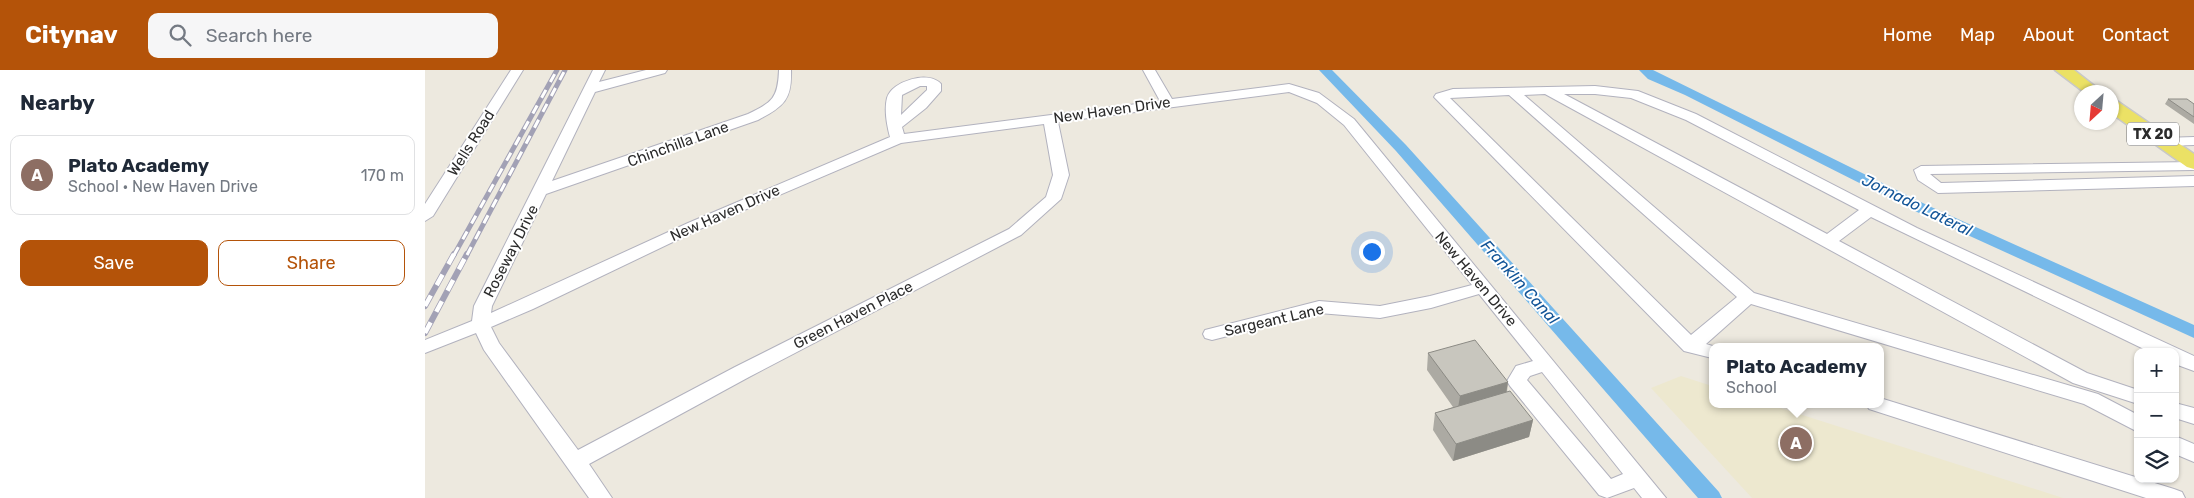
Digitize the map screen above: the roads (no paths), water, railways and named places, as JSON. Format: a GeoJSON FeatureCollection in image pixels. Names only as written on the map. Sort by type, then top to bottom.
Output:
{"type":"FeatureCollection","features":[{"type":"Feature","properties":{"kind":"main road"},"geometry":{"type":"LineString","coordinates":[[2063,70],[2084,85]]}},
{"type":"Feature","properties":{"kind":"main road","name":"TX 20"},"geometry":{"type":"LineString","coordinates":[[2119,111],[2194,164]]}},
{"type":"Feature","properties":{"kind":"street","name":"Wells Road"},"geometry":{"type":"LineString","coordinates":[[425,216],[517,70]]}},
{"type":"Feature","properties":{"kind":"street","name":"Roseway Drive"},"geometry":{"type":"LineString","coordinates":[[481,324],[483,306],[542,190],[599,70]]}},
{"type":"Feature","properties":{"kind":"street"},"geometry":{"type":"LineString","coordinates":[[590,89],[660,70]]}},
{"type":"Feature","properties":{"kind":"street","name":"Chinchilla Lane"},"geometry":{"type":"LineString","coordinates":[[542,190],[753,117],[772,107],[781,98],[786,90],[785,70]]}},
{"type":"Feature","properties":{"kind":"street"},"geometry":{"type":"LineString","coordinates":[[1149,70],[1167,102]]}},
{"type":"Feature","properties":{"kind":"street","name":"New Haven Drive"},"geometry":{"type":"LineString","coordinates":[[425,347],[527,305],[897,132],[1050,119],[1167,102],[1289,88],[1309,92],[1325,101],[1349,122],[1387,167],[1434,230],[1483,287],[1655,498]]}},
{"type":"Feature","properties":{"kind":"street"},"geometry":{"type":"LineString","coordinates":[[1547,90],[1826,243],[2080,378],[2134,396]]}},
{"type":"Feature","properties":{"kind":"street"},"geometry":{"type":"LineString","coordinates":[[1709,351],[1691,346],[1441,97],[1453,93],[1547,90],[1595,90],[1633,94],[1691,117],[1870,210],[2159,348]]}},
{"type":"Feature","properties":{"kind":"street"},"geometry":{"type":"LineString","coordinates":[[1512,91],[1748,297],[2091,399],[2134,422]]}},
{"type":"Feature","properties":{"kind":"street","name":"Green Haven Place"},"geometry":{"type":"LineString","coordinates":[[575,462],[742,372],[1015,232],[1053,199],[1061,175],[1050,119]]}},
{"type":"Feature","properties":{"kind":"street"},"geometry":{"type":"LineString","coordinates":[[2163,142],[2194,141]]}},
{"type":"Feature","properties":{"kind":"street"},"geometry":{"type":"LineString","coordinates":[[2194,164],[1921,170],[1923,177],[1939,188],[2194,181]]}},
{"type":"Feature","properties":{"kind":"street"},"geometry":{"type":"LineString","coordinates":[[1826,243],[1870,210]]}},
{"type":"Feature","properties":{"kind":"street","name":"Sargeant Lane"},"geometry":{"type":"LineString","coordinates":[[1212,334],[1319,307],[1380,312],[1431,302],[1483,287]]}},
{"type":"Feature","properties":{"kind":"street"},"geometry":{"type":"LineString","coordinates":[[1691,346],[1748,297]]}},
{"type":"Feature","properties":{"kind":"street"},"geometry":{"type":"LineString","coordinates":[[481,324],[491,345],[575,462],[592,495]]}},
{"type":"Feature","properties":{"kind":"street"},"geometry":{"type":"LineString","coordinates":[[2179,358],[2194,364]]}},
{"type":"Feature","properties":{"kind":"street"},"geometry":{"type":"LineString","coordinates":[[1546,364],[1523,371],[1517,381],[1607,489],[1638,478]]}},
{"type":"Feature","properties":{"kind":"street"},"geometry":{"type":"LineString","coordinates":[[2080,378],[2091,399]]}},
{"type":"Feature","properties":{"kind":"street"},"geometry":{"type":"LineString","coordinates":[[1884,407],[2174,498]]}},
{"type":"Feature","properties":{"kind":"street"},"geometry":{"type":"LineString","coordinates":[[2179,411],[2194,416]]}},
{"type":"Feature","properties":{"kind":"street"},"geometry":{"type":"LineString","coordinates":[[2179,446],[2194,454]]}},
{"type":"Feature","properties":{"kind":"waterway","name":"Franklin Canal"},"geometry":{"type":"LineString","coordinates":[[1325,70],[1401,148],[1711,498]]}},
{"type":"Feature","properties":{"kind":"waterway","name":"Jornado Lateral"},"geometry":{"type":"LineString","coordinates":[[1645,70],[1653,76],[1690,92],[1923,209],[2194,332]]}},
{"type":"Feature","properties":{"kind":"railway"},"geometry":{"type":"LineString","coordinates":[[454,255],[557,70]]}},
{"type":"Feature","properties":{"kind":"railway"},"geometry":{"type":"LineString","coordinates":[[467,255],[565,70]]}},
{"type":"Feature","properties":{"kind":"railway"},"geometry":{"type":"LineString","coordinates":[[425,306],[454,254]]}},
{"type":"Feature","properties":{"kind":"railway"},"geometry":{"type":"LineString","coordinates":[[425,333],[467,254]]}},
{"type":"Feature","properties":{"kind":"place","name":"Plato Academy"},"geometry":{"type":"Point","coordinates":[1796,443]}}]}
